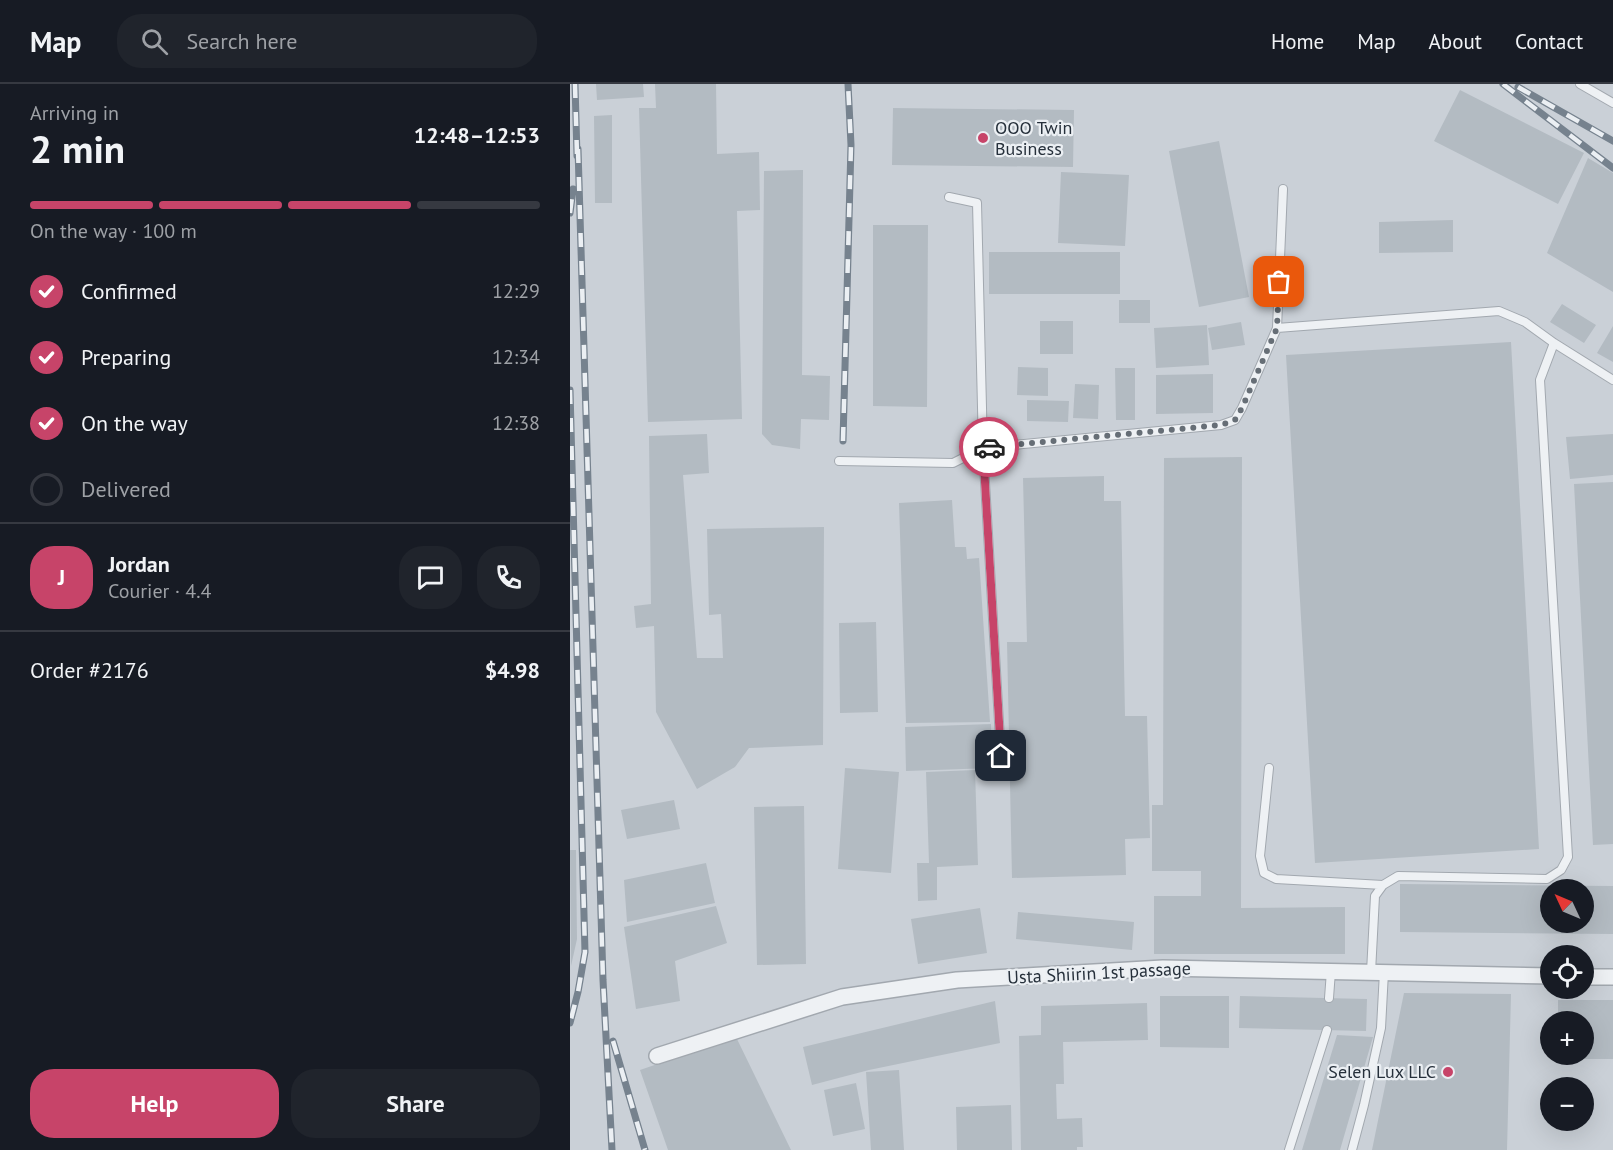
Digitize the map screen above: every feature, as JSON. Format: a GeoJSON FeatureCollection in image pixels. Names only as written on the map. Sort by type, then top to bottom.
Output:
{"type":"FeatureCollection","features":[{"type":"Feature","properties":{"kind":"street","name":"Usta Shiirin 1st passage"},"geometry":{"type":"LineString","coordinates":[[657,1056],[842,997],[957,980],[1163,968],[1540,976]]}},
{"type":"Feature","properties":{"kind":"street"},"geometry":{"type":"LineString","coordinates":[[1594,977],[1613,977]]}},
{"type":"Feature","properties":{"kind":"lane"},"geometry":{"type":"LineString","coordinates":[[1580,84],[1613,103]]}},
{"type":"Feature","properties":{"kind":"lane"},"geometry":{"type":"LineString","coordinates":[[839,461],[952,463],[983,448],[1221,425],[1235,420],[1277,328],[1283,189]]}},
{"type":"Feature","properties":{"kind":"lane"},"geometry":{"type":"LineString","coordinates":[[949,197],[977,203],[983,448],[1001,756]]}},
{"type":"Feature","properties":{"kind":"lane"},"geometry":{"type":"LineString","coordinates":[[1277,328],[1499,311],[1525,322],[1554,344],[1613,380]]}},
{"type":"Feature","properties":{"kind":"lane"},"geometry":{"type":"LineString","coordinates":[[1352,1150],[1381,1028],[1375,897],[1383,885],[1398,876],[1546,879],[1561,870],[1568,858],[1540,380],[1554,344]]}},
{"type":"Feature","properties":{"kind":"lane"},"geometry":{"type":"LineString","coordinates":[[1269,768],[1260,856],[1264,873],[1276,879],[1383,885]]}},
{"type":"Feature","properties":{"kind":"lane"},"geometry":{"type":"LineString","coordinates":[[1329,998],[1331,971]]}},
{"type":"Feature","properties":{"kind":"lane"},"geometry":{"type":"LineString","coordinates":[[1289,1150],[1327,1030]]}},
{"type":"Feature","properties":{"kind":"shaded area"},"geometry":{"type":"Polygon","coordinates":[[[570,84],[1613,84],[1613,1150],[570,1150],[570,84]]]}},
{"type":"Feature","properties":{"kind":"building"},"geometry":{"type":"Polygon","coordinates":[[[596,84],[643,84],[644,97],[597,100],[596,84]]]}},
{"type":"Feature","properties":{"kind":"building"},"geometry":{"type":"Polygon","coordinates":[[[655,84],[716,84],[717,154],[759,152],[760,210],[737,211],[742,419],[648,422],[639,108],[656,108],[655,84]]]}},
{"type":"Feature","properties":{"kind":"building"},"geometry":{"type":"Polygon","coordinates":[[[1460,90],[1584,153],[1558,204],[1434,141],[1460,90]]]}},
{"type":"Feature","properties":{"kind":"building","name":"ООО Twin Business"},"geometry":{"type":"Polygon","coordinates":[[[893,108],[1074,110],[1073,167],[892,165],[893,108]]]}},
{"type":"Feature","properties":{"kind":"building"},"geometry":{"type":"Polygon","coordinates":[[[612,115],[612,203],[595,203],[594,116],[612,115]]]}},
{"type":"Feature","properties":{"kind":"building"},"geometry":{"type":"Polygon","coordinates":[[[1219,141],[1249,297],[1199,307],[1169,151],[1219,141]]]}},
{"type":"Feature","properties":{"kind":"building"},"geometry":{"type":"Polygon","coordinates":[[[1588,158],[1613,173],[1613,292],[1547,253],[1588,158]]]}},
{"type":"Feature","properties":{"kind":"building"},"geometry":{"type":"Polygon","coordinates":[[[803,170],[802,375],[830,376],[829,420],[801,419],[800,449],[772,445],[762,434],[764,171],[803,170]]]}},
{"type":"Feature","properties":{"kind":"building"},"geometry":{"type":"Polygon","coordinates":[[[1061,172],[1129,175],[1125,246],[1058,243],[1061,172]]]}},
{"type":"Feature","properties":{"kind":"building"},"geometry":{"type":"Polygon","coordinates":[[[1453,220],[1453,252],[1379,253],[1379,222],[1453,220]]]}},
{"type":"Feature","properties":{"kind":"building"},"geometry":{"type":"Polygon","coordinates":[[[873,225],[928,225],[927,407],[873,406],[873,225]]]}},
{"type":"Feature","properties":{"kind":"building"},"geometry":{"type":"Polygon","coordinates":[[[989,252],[1120,252],[1120,294],[989,294],[989,252]]]}},
{"type":"Feature","properties":{"kind":"building"},"geometry":{"type":"Polygon","coordinates":[[[1119,300],[1150,300],[1150,323],[1119,323],[1119,300]]]}},
{"type":"Feature","properties":{"kind":"building"},"geometry":{"type":"Polygon","coordinates":[[[1562,304],[1596,325],[1584,343],[1550,322],[1562,304]]]}},
{"type":"Feature","properties":{"kind":"building"},"geometry":{"type":"Polygon","coordinates":[[[1040,321],[1073,321],[1073,354],[1040,354],[1040,321]]]}},
{"type":"Feature","properties":{"kind":"building"},"geometry":{"type":"Polygon","coordinates":[[[1241,322],[1245,345],[1212,350],[1208,328],[1241,322]]]}},
{"type":"Feature","properties":{"kind":"building"},"geometry":{"type":"Polygon","coordinates":[[[1207,325],[1209,365],[1156,368],[1154,328],[1207,325]]]}},
{"type":"Feature","properties":{"kind":"building"},"geometry":{"type":"Polygon","coordinates":[[[1613,326],[1613,362],[1597,353],[1613,326]]]}},
{"type":"Feature","properties":{"kind":"building"},"geometry":{"type":"Polygon","coordinates":[[[1511,342],[1539,849],[1315,863],[1286,355],[1511,342]]]}},
{"type":"Feature","properties":{"kind":"building"},"geometry":{"type":"Polygon","coordinates":[[[1018,367],[1048,368],[1048,396],[1017,395],[1018,367]]]}},
{"type":"Feature","properties":{"kind":"building"},"geometry":{"type":"Polygon","coordinates":[[[1115,368],[1135,368],[1135,420],[1116,420],[1115,368]]]}},
{"type":"Feature","properties":{"kind":"building"},"geometry":{"type":"Polygon","coordinates":[[[1213,374],[1213,413],[1156,414],[1156,375],[1213,374]]]}},
{"type":"Feature","properties":{"kind":"building"},"geometry":{"type":"Polygon","coordinates":[[[1075,384],[1099,385],[1098,419],[1073,418],[1075,384]]]}},
{"type":"Feature","properties":{"kind":"building"},"geometry":{"type":"Polygon","coordinates":[[[1027,400],[1069,401],[1068,422],[1027,421],[1027,400]]]}},
{"type":"Feature","properties":{"kind":"building"},"geometry":{"type":"Polygon","coordinates":[[[707,434],[709,473],[683,475],[697,658],[723,658],[721,614],[709,615],[707,529],[824,527],[823,745],[749,748],[735,767],[697,789],[656,712],[654,626],[636,628],[634,606],[651,604],[649,436],[707,434]]]}},
{"type":"Feature","properties":{"kind":"building"},"geometry":{"type":"Polygon","coordinates":[[[1613,434],[1613,475],[1570,479],[1566,437],[1613,434]]]}},
{"type":"Feature","properties":{"kind":"building"},"geometry":{"type":"Polygon","coordinates":[[[1242,457],[1241,908],[1345,907],[1345,954],[1154,954],[1154,896],[1201,896],[1201,871],[1152,871],[1152,805],[1163,805],[1164,458],[1242,457]]]}},
{"type":"Feature","properties":{"kind":"building"},"geometry":{"type":"Polygon","coordinates":[[[1104,476],[1104,501],[1121,501],[1125,716],[1147,716],[1150,838],[1125,839],[1126,875],[1012,878],[1007,642],[1027,642],[1023,478],[1104,476]]]}},
{"type":"Feature","properties":{"kind":"building"},"geometry":{"type":"Polygon","coordinates":[[[1613,482],[1613,844],[1593,845],[1574,484],[1613,482]]]}},
{"type":"Feature","properties":{"kind":"building"},"geometry":{"type":"Polygon","coordinates":[[[952,500],[955,547],[966,547],[967,559],[979,558],[990,722],[906,723],[899,503],[952,500]]]}},
{"type":"Feature","properties":{"kind":"building"},"geometry":{"type":"Polygon","coordinates":[[[876,622],[878,712],[840,713],[839,623],[876,622]]]}},
{"type":"Feature","properties":{"kind":"building"},"geometry":{"type":"Polygon","coordinates":[[[991,724],[992,768],[906,771],[905,727],[991,724]]]}},
{"type":"Feature","properties":{"kind":"building"},"geometry":{"type":"Polygon","coordinates":[[[845,768],[899,772],[891,873],[838,869],[845,768]]]}},
{"type":"Feature","properties":{"kind":"building"},"geometry":{"type":"Polygon","coordinates":[[[975,770],[978,865],[937,867],[937,900],[918,901],[917,863],[929,863],[926,772],[975,770]]]}},
{"type":"Feature","properties":{"kind":"building"},"geometry":{"type":"Polygon","coordinates":[[[674,800],[680,829],[627,839],[621,810],[674,800]]]}},
{"type":"Feature","properties":{"kind":"building"},"geometry":{"type":"Polygon","coordinates":[[[804,806],[806,964],[757,965],[754,807],[804,806]]]}},
{"type":"Feature","properties":{"kind":"building"},"geometry":{"type":"Polygon","coordinates":[[[570,850],[576,850],[577,939],[571,966],[570,850]]]}},
{"type":"Feature","properties":{"kind":"building"},"geometry":{"type":"Polygon","coordinates":[[[706,863],[715,903],[627,922],[624,880],[706,863]]]}},
{"type":"Feature","properties":{"kind":"building"},"geometry":{"type":"Polygon","coordinates":[[[1400,884],[1540,885],[1540,933],[1594,933],[1594,886],[1613,886],[1613,934],[1400,932],[1400,884]]]}},
{"type":"Feature","properties":{"kind":"building"},"geometry":{"type":"Polygon","coordinates":[[[716,906],[727,943],[675,961],[680,1001],[636,1009],[624,927],[716,906]]]}},
{"type":"Feature","properties":{"kind":"building"},"geometry":{"type":"Polygon","coordinates":[[[980,908],[987,953],[918,964],[911,919],[980,908]]]}},
{"type":"Feature","properties":{"kind":"building"},"geometry":{"type":"Polygon","coordinates":[[[1018,912],[1134,922],[1132,950],[1016,939],[1018,912]]]}},
{"type":"Feature","properties":{"kind":"building","name":"Selen Lux LLC"},"geometry":{"type":"Polygon","coordinates":[[[1404,993],[1511,994],[1507,1150],[1372,1150],[1404,993]]]}},
{"type":"Feature","properties":{"kind":"building"},"geometry":{"type":"Polygon","coordinates":[[[1160,996],[1229,996],[1229,1048],[1160,1047],[1160,996]]]}},
{"type":"Feature","properties":{"kind":"building"},"geometry":{"type":"Polygon","coordinates":[[[1240,996],[1367,999],[1366,1031],[1239,1028],[1240,996]]]}},
{"type":"Feature","properties":{"kind":"building"},"geometry":{"type":"Polygon","coordinates":[[[1558,1000],[1613,1000],[1613,1059],[1594,1059],[1594,1011],[1558,1011],[1558,1000]]]}},
{"type":"Feature","properties":{"kind":"building"},"geometry":{"type":"Polygon","coordinates":[[[995,1001],[1000,1043],[869,1070],[812,1085],[803,1047],[995,1001]]]}},
{"type":"Feature","properties":{"kind":"building"},"geometry":{"type":"Polygon","coordinates":[[[1147,1003],[1148,1040],[1063,1042],[1064,1084],[1056,1084],[1057,1119],[1082,1118],[1083,1147],[1077,1147],[1077,1150],[1021,1150],[1019,1036],[1041,1035],[1041,1006],[1147,1003]]]}},
{"type":"Feature","properties":{"kind":"building"},"geometry":{"type":"Polygon","coordinates":[[[1337,1035],[1373,1037],[1340,1150],[1302,1150],[1337,1035]]]}},
{"type":"Feature","properties":{"kind":"building"},"geometry":{"type":"Polygon","coordinates":[[[736,1037],[791,1150],[668,1150],[640,1070],[736,1037]]]}},
{"type":"Feature","properties":{"kind":"building"},"geometry":{"type":"Polygon","coordinates":[[[899,1070],[904,1150],[871,1150],[866,1072],[899,1070]]]}},
{"type":"Feature","properties":{"kind":"building"},"geometry":{"type":"Polygon","coordinates":[[[856,1083],[865,1129],[833,1136],[824,1090],[856,1083]]]}},
{"type":"Feature","properties":{"kind":"building"},"geometry":{"type":"Polygon","coordinates":[[[1011,1105],[1012,1150],[957,1150],[956,1107],[1011,1105]]]}},
{"type":"Feature","properties":{"kind":"railway"},"geometry":{"type":"LineString","coordinates":[[575,84],[577,156]]}},
{"type":"Feature","properties":{"kind":"railway"},"geometry":{"type":"LineString","coordinates":[[843,441],[851,145],[848,84]]}},
{"type":"Feature","properties":{"kind":"railway"},"geometry":{"type":"LineString","coordinates":[[1503,84],[1613,168]]}},
{"type":"Feature","properties":{"kind":"railway"},"geometry":{"type":"LineString","coordinates":[[1518,87],[1613,141]]}},
{"type":"Feature","properties":{"kind":"railway"},"geometry":{"type":"LineString","coordinates":[[578,149],[603,980],[612,1150]]}},
{"type":"Feature","properties":{"kind":"railway"},"geometry":{"type":"LineString","coordinates":[[570,213],[573,189]]}},
{"type":"Feature","properties":{"kind":"railway"},"geometry":{"type":"LineString","coordinates":[[570,390],[585,952],[570,1023]]}},
{"type":"Feature","properties":{"kind":"railway"},"geometry":{"type":"LineString","coordinates":[[613,1041],[645,1150]]}},
{"type":"Feature","properties":{"kind":"way so far"},"geometry":{"type":"LineString","coordinates":[[989,447],[1221,425],[1235,420],[1277,328],[1279,282]]}},
{"type":"Feature","properties":{"kind":"place","name":"ООО Twin Business"},"geometry":{"type":"Point","coordinates":[983,138]}},
{"type":"Feature","properties":{"kind":"place","name":"Selen Lux LLC"},"geometry":{"type":"Point","coordinates":[1448,1072]}},
{"type":"Feature","properties":{"kind":"route"},"geometry":{"type":"LineString","coordinates":[[989,447],[983,448],[1001,756]]}}]}
